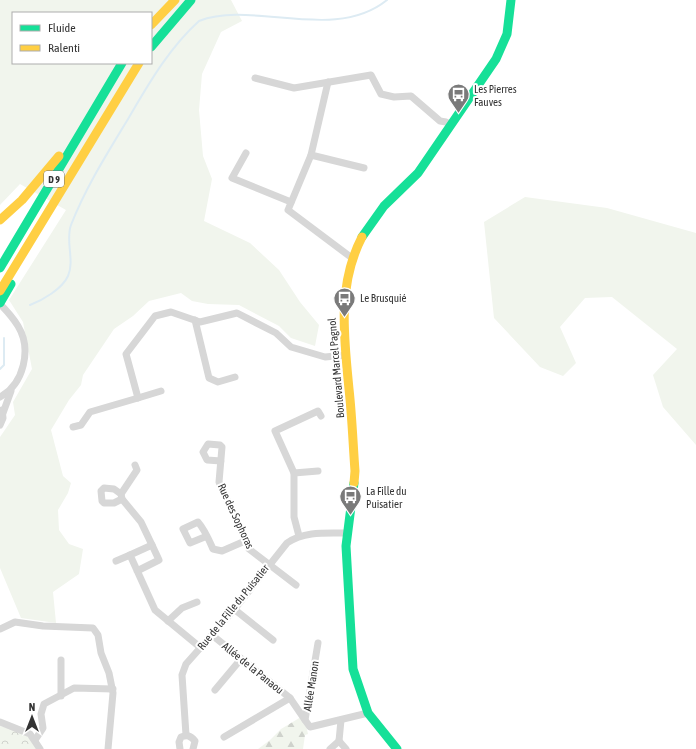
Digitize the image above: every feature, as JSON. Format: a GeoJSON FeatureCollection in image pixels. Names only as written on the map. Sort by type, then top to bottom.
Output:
{"type":"FeatureCollection","features":[{"type":"Feature","properties":{"kind":"main road"},"geometry":{"type":"LineString","coordinates":[[152,24],[175,0]]}},
{"type":"Feature","properties":{"kind":"main road"},"geometry":{"type":"LineString","coordinates":[[152,46],[168,25],[191,0]]}},
{"type":"Feature","properties":{"kind":"main road"},"geometry":{"type":"LineString","coordinates":[[168,25],[196,0]]}},
{"type":"Feature","properties":{"kind":"main road","name":"Boulevard Marcel Pagnol"},"geometry":{"type":"LineString","coordinates":[[397,749],[368,713],[353,670],[346,564],[347,533],[355,471],[346,355],[344,299],[346,282],[352,258],[366,230],[377,214],[418,172],[490,70],[502,49],[510,20],[511,0]]}},
{"type":"Feature","properties":{"kind":"main road","name":"D 9"},"geometry":{"type":"LineString","coordinates":[[0,268],[121,64]]}},
{"type":"Feature","properties":{"kind":"main road","name":"D 9"},"geometry":{"type":"LineString","coordinates":[[0,290],[138,64]]}},
{"type":"Feature","properties":{"kind":"main road"},"geometry":{"type":"LineString","coordinates":[[0,220],[22,200],[50,169],[106,90]]}},
{"type":"Feature","properties":{"kind":"main road"},"geometry":{"type":"LineString","coordinates":[[2,306],[38,230]]}},
{"type":"Feature","properties":{"kind":"street"},"geometry":{"type":"LineString","coordinates":[[255,78],[294,88],[371,75],[381,94],[411,96],[440,121],[451,125]]}},
{"type":"Feature","properties":{"kind":"street"},"geometry":{"type":"LineString","coordinates":[[328,82],[311,155],[288,210],[352,258]]}},
{"type":"Feature","properties":{"kind":"street"},"geometry":{"type":"LineString","coordinates":[[440,121],[441,129],[446,133]]}},
{"type":"Feature","properties":{"kind":"street"},"geometry":{"type":"LineString","coordinates":[[246,153],[232,178],[291,202]]}},
{"type":"Feature","properties":{"kind":"street"},"geometry":{"type":"LineString","coordinates":[[311,155],[364,168]]}},
{"type":"Feature","properties":{"kind":"street"},"geometry":{"type":"LineString","coordinates":[[0,425],[1,410],[23,366],[24,344],[18,326],[2,306]]}},
{"type":"Feature","properties":{"kind":"street"},"geometry":{"type":"LineString","coordinates":[[138,398],[126,354],[155,316],[171,312],[200,322],[237,313],[276,333],[291,347],[325,357],[346,355]]}},
{"type":"Feature","properties":{"kind":"street"},"geometry":{"type":"LineString","coordinates":[[195,320],[209,378],[218,382],[235,377]]}},
{"type":"Feature","properties":{"kind":"street"},"geometry":{"type":"LineString","coordinates":[[0,397],[12,389]]}},
{"type":"Feature","properties":{"kind":"street"},"geometry":{"type":"LineString","coordinates":[[73,427],[80,425],[90,412],[161,391]]}},
{"type":"Feature","properties":{"kind":"street"},"geometry":{"type":"LineString","coordinates":[[321,416],[318,411],[275,431],[286,452],[294,473],[294,517],[298,536],[347,533]]}},
{"type":"Feature","properties":{"kind":"street","name":"Rue des Sophoras"},"geometry":{"type":"LineString","coordinates":[[221,461],[219,482],[249,549],[296,585]]}},
{"type":"Feature","properties":{"kind":"street"},"geometry":{"type":"LineString","coordinates":[[135,464],[137,470],[122,496],[141,522],[159,560],[137,571]]}},
{"type":"Feature","properties":{"kind":"street"},"geometry":{"type":"LineString","coordinates":[[294,473],[318,471]]}},
{"type":"Feature","properties":{"kind":"street"},"geometry":{"type":"LineString","coordinates":[[207,536],[213,549],[222,551],[246,541]]}},
{"type":"Feature","properties":{"kind":"street","name":"Rue de la Fille du Puisatier"},"geometry":{"type":"LineString","coordinates":[[186,735],[182,685],[183,670],[287,543],[298,536]]}},
{"type":"Feature","properties":{"kind":"street"},"geometry":{"type":"LineString","coordinates":[[116,561],[152,545]]}},
{"type":"Feature","properties":{"kind":"street"},"geometry":{"type":"LineString","coordinates":[[130,555],[155,610],[201,648]]}},
{"type":"Feature","properties":{"kind":"street"},"geometry":{"type":"LineString","coordinates":[[168,621],[182,608],[198,602]]}},
{"type":"Feature","properties":{"kind":"street"},"geometry":{"type":"LineString","coordinates":[[234,609],[273,640]]}},
{"type":"Feature","properties":{"kind":"street"},"geometry":{"type":"LineString","coordinates":[[0,629],[15,622],[43,626],[93,628],[98,635],[101,653],[109,673],[113,689],[113,709],[109,727],[108,749]]}},
{"type":"Feature","properties":{"kind":"street","name":"Allée de la Panaou"},"geometry":{"type":"LineString","coordinates":[[212,635],[290,698],[224,737]]}},
{"type":"Feature","properties":{"kind":"street","name":"Allée Manon"},"geometry":{"type":"LineString","coordinates":[[318,644],[306,720],[310,727],[341,720]]}},
{"type":"Feature","properties":{"kind":"street"},"geometry":{"type":"LineString","coordinates":[[216,690],[241,659]]}},
{"type":"Feature","properties":{"kind":"street"},"geometry":{"type":"LineString","coordinates":[[60,660],[60,696]]}},
{"type":"Feature","properties":{"kind":"street"},"geometry":{"type":"LineString","coordinates":[[36,740],[43,728],[41,714],[44,704],[74,688],[113,689]]}},
{"type":"Feature","properties":{"kind":"street"},"geometry":{"type":"LineString","coordinates":[[290,698],[306,720]]}},
{"type":"Feature","properties":{"kind":"street"},"geometry":{"type":"LineString","coordinates":[[330,749],[339,741],[341,720],[368,713]]}},
{"type":"Feature","properties":{"kind":"street"},"geometry":{"type":"LineString","coordinates":[[0,722],[30,734],[36,740],[40,749]]}},
{"type":"Feature","properties":{"kind":"street","name":"Rue de la Fille du Puisatier"},"geometry":{"type":"LineString","coordinates":[[180,749],[180,737],[186,735],[194,741],[193,749]]}},
{"type":"Feature","properties":{"kind":"street"},"geometry":{"type":"LineString","coordinates":[[339,741],[346,749]]}},
{"type":"Feature","properties":{"kind":"green space"},"geometry":{"type":"Polygon","coordinates":[[[0,0],[231,0],[242,21],[221,32],[202,74],[199,110],[203,156],[212,179],[204,221],[250,243],[279,270],[300,302],[319,325],[315,346],[291,338],[279,326],[239,305],[208,304],[192,301],[181,293],[149,301],[133,316],[114,329],[83,375],[81,385],[69,400],[51,430],[63,476],[71,483],[68,493],[58,510],[59,530],[69,544],[83,549],[79,574],[53,592],[56,623],[21,618],[0,568],[0,437],[15,415],[13,402],[32,369],[23,322],[9,300],[66,210],[20,184],[0,205],[0,0]]]}},
{"type":"Feature","properties":{"kind":"green space"},"geometry":{"type":"Polygon","coordinates":[[[525,197],[607,208],[696,233],[696,445],[663,407],[653,375],[677,349],[612,297],[585,298],[560,327],[576,363],[563,376],[540,367],[494,318],[484,222],[525,197]]]}},
{"type":"Feature","properties":{"kind":"green space"},"geometry":{"type":"Polygon","coordinates":[[[301,717],[305,721],[308,734],[305,735],[303,749],[258,749],[281,729],[301,717]]]}},
{"type":"Feature","properties":{"kind":"green space"},"geometry":{"type":"Polygon","coordinates":[[[0,726],[17,731],[27,736],[37,749],[0,749],[0,726]]]}},
{"type":"Feature","properties":{"kind":"waterway"},"geometry":{"type":"LineString","coordinates":[[30,305],[52,294],[68,276],[71,264],[69,231],[89,186],[141,96],[158,70],[177,44],[199,21],[220,16],[243,15],[318,20],[343,18],[366,12],[387,0]]}},
{"type":"Feature","properties":{"kind":"waterway"},"geometry":{"type":"LineString","coordinates":[[0,369],[4,365],[4,338]]}},
{"type":"Feature","properties":{"kind":"traffic: fast"},"geometry":{"type":"LineString","coordinates":[[152,46],[191,0]]}},
{"type":"Feature","properties":{"kind":"traffic: fast"},"geometry":{"type":"LineString","coordinates":[[362,237],[384,206],[418,173],[496,59],[507,34],[511,0]]}},
{"type":"Feature","properties":{"kind":"traffic: fast"},"geometry":{"type":"LineString","coordinates":[[0,268],[121,64]]}},
{"type":"Feature","properties":{"kind":"traffic: fast"},"geometry":{"type":"LineString","coordinates":[[0,303],[11,284]]}},
{"type":"Feature","properties":{"kind":"traffic: fast"},"geometry":{"type":"LineString","coordinates":[[354,483],[346,546],[353,669],[368,713],[397,749]]}},
{"type":"Feature","properties":{"kind":"traffic: slow"},"geometry":{"type":"LineString","coordinates":[[152,24],[175,0]]}},
{"type":"Feature","properties":{"kind":"traffic: slow"},"geometry":{"type":"LineString","coordinates":[[0,291],[138,64]]}},
{"type":"Feature","properties":{"kind":"traffic: slow"},"geometry":{"type":"LineString","coordinates":[[0,220],[22,200],[59,156]]}},
{"type":"Feature","properties":{"kind":"traffic: slow"},"geometry":{"type":"LineString","coordinates":[[354,483],[355,471],[345,350],[344,312],[349,274],[354,255],[362,237]]}},
{"type":"Feature","properties":{"kind":"place","name":"Les Pierres Fauves"},"geometry":{"type":"Point","coordinates":[459,114]}},
{"type":"Feature","properties":{"kind":"place","name":"Le Brusquié"},"geometry":{"type":"Point","coordinates":[344,318]}},
{"type":"Feature","properties":{"kind":"place","name":"La Fille du Puisatier"},"geometry":{"type":"Point","coordinates":[350,516]}}]}
